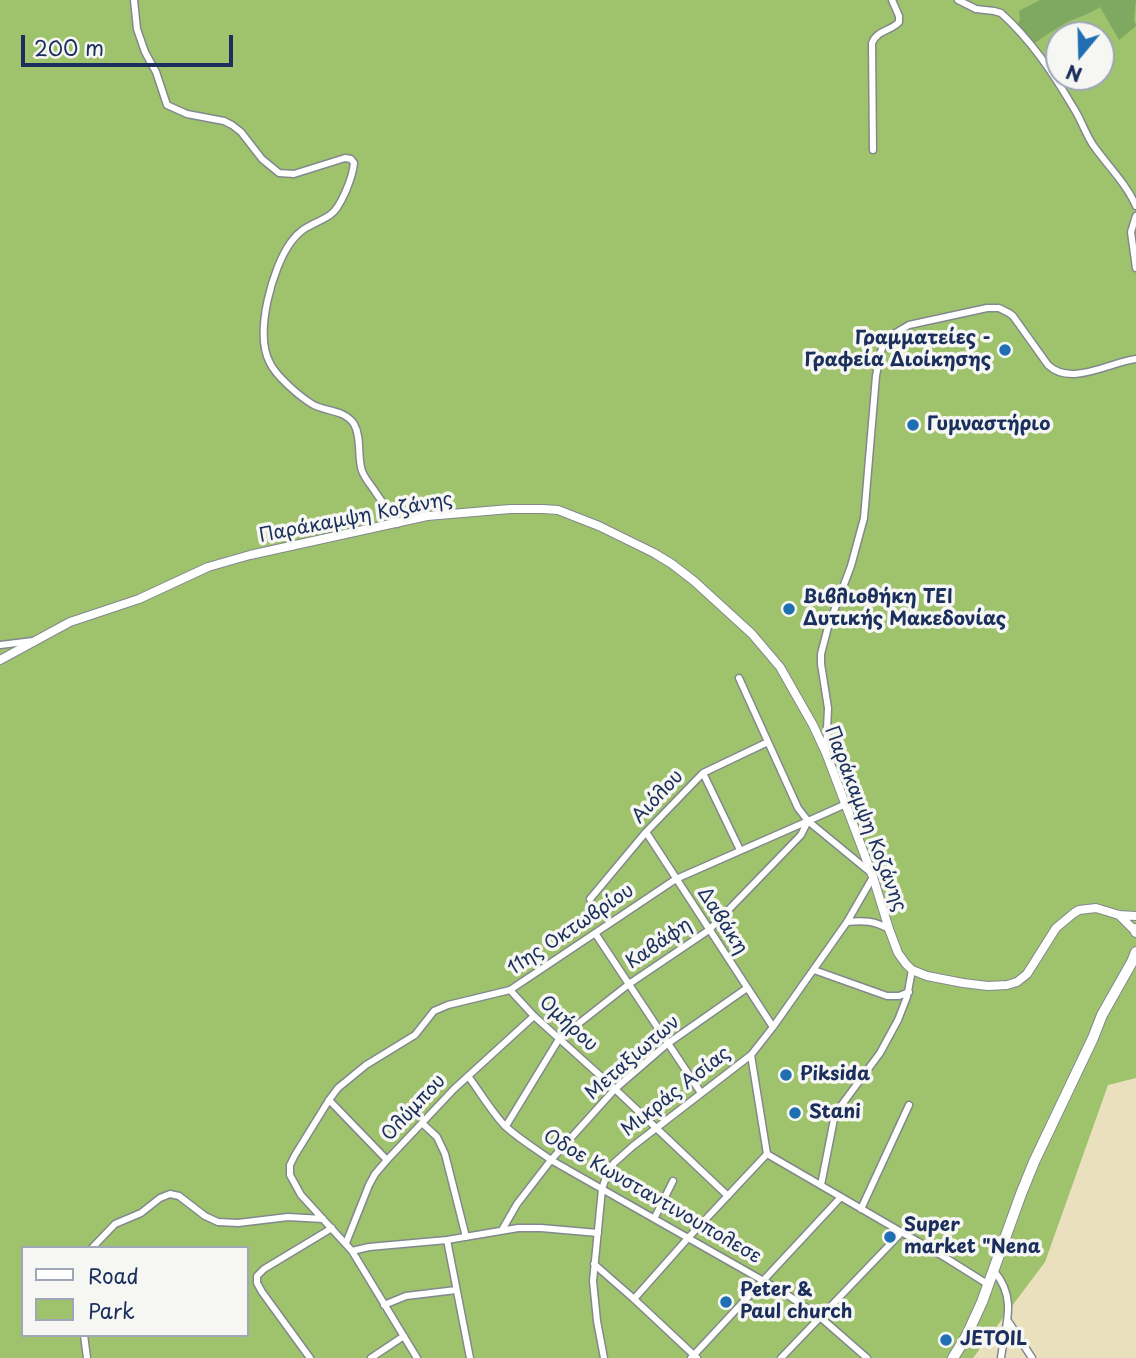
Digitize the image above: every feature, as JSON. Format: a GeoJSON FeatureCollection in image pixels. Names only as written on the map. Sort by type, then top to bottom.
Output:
{"type":"FeatureCollection","features":[{"type":"Feature","properties":{"kind":"main road","name":"Παράκαμψη Κοζάνης"},"geometry":{"type":"LineString","coordinates":[[0,660],[71,622],[139,599],[208,567],[250,555],[427,516],[543,509],[574,515],[654,552],[694,581],[752,634],[780,667],[826,753],[898,953],[912,970]]}},
{"type":"Feature","properties":{"kind":"main road"},"geometry":{"type":"LineString","coordinates":[[912,970],[927,976],[963,983],[1007,985],[1017,982],[1027,974],[1056,928],[1073,913],[1096,908],[1119,915],[1136,916]]}},
{"type":"Feature","properties":{"kind":"main road"},"geometry":{"type":"LineString","coordinates":[[1119,915],[1136,931]]}},
{"type":"Feature","properties":{"kind":"main road"},"geometry":{"type":"LineString","coordinates":[[953,1358],[974,1321],[1021,1194],[1057,1111],[1102,1015],[1136,952]]}},
{"type":"Feature","properties":{"kind":"main road"},"geometry":{"type":"LineString","coordinates":[[1093,1038],[1136,967]]}},
{"type":"Feature","properties":{"kind":"street"},"geometry":{"type":"LineString","coordinates":[[134,0],[136,29],[156,72],[167,105],[187,114],[232,125],[241,132],[262,159],[279,173],[294,174],[345,158],[354,163],[337,208],[329,216],[301,231],[283,256],[267,302],[265,344],[269,363],[295,391],[314,405],[344,414],[350,419],[356,429],[365,479],[397,523]]}},
{"type":"Feature","properties":{"kind":"street"},"geometry":{"type":"LineString","coordinates":[[873,150],[872,43],[879,34],[899,22],[892,0]]}},
{"type":"Feature","properties":{"kind":"street"},"geometry":{"type":"LineString","coordinates":[[958,0],[976,9],[1001,13],[1033,47],[1070,101],[1091,142],[1121,180],[1136,206]]}},
{"type":"Feature","properties":{"kind":"street"},"geometry":{"type":"LineString","coordinates":[[1136,216],[1131,232],[1136,268]]}},
{"type":"Feature","properties":{"kind":"street"},"geometry":{"type":"LineString","coordinates":[[826,753],[828,709],[821,654],[864,518],[878,359],[887,340],[909,325],[993,307],[1013,316],[1054,371],[1074,373],[1104,369],[1136,359]]}},
{"type":"Feature","properties":{"kind":"street"},"geometry":{"type":"LineString","coordinates":[[0,645],[36,641]]}},
{"type":"Feature","properties":{"kind":"street"},"geometry":{"type":"LineString","coordinates":[[739,678],[799,808],[808,821],[872,875]]}},
{"type":"Feature","properties":{"kind":"street","name":"Αιόλου"},"geometry":{"type":"LineString","coordinates":[[590,899],[646,832],[703,773],[768,743]]}},
{"type":"Feature","properties":{"kind":"street"},"geometry":{"type":"LineString","coordinates":[[703,773],[740,850]]}},
{"type":"Feature","properties":{"kind":"street","name":"Καβάφη"},"geometry":{"type":"LineString","coordinates":[[506,1126],[559,1039],[629,984],[709,930],[801,835],[808,821],[846,804]]}},
{"type":"Feature","properties":{"kind":"street","name":"11ης Οκτωβρίου"},"geometry":{"type":"LineString","coordinates":[[323,1219],[301,1195],[290,1175],[290,1165],[328,1100],[366,1065],[415,1035],[434,1011],[510,990],[676,879],[808,821]]}},
{"type":"Feature","properties":{"kind":"street","name":"Δαβάκη"},"geometry":{"type":"LineString","coordinates":[[646,832],[774,1027]]}},
{"type":"Feature","properties":{"kind":"street","name":"Μικράς Ασίας"},"geometry":{"type":"LineString","coordinates":[[604,1358],[593,1292],[602,1189],[608,1171],[656,1128],[751,1055],[848,922],[872,875]]}},
{"type":"Feature","properties":{"kind":"street"},"geometry":{"type":"LineString","coordinates":[[848,922],[868,921],[889,929]]}},
{"type":"Feature","properties":{"kind":"street"},"geometry":{"type":"LineString","coordinates":[[595,933],[701,1093]]}},
{"type":"Feature","properties":{"kind":"street"},"geometry":{"type":"LineString","coordinates":[[814,970],[887,996],[899,996],[909,992]]}},
{"type":"Feature","properties":{"kind":"street"},"geometry":{"type":"LineString","coordinates":[[821,1185],[835,1114],[880,1053],[898,1020],[909,992],[912,970]]}},
{"type":"Feature","properties":{"kind":"street","name":"Μεταξιωτων"},"geometry":{"type":"LineString","coordinates":[[502,1230],[517,1204],[551,1160],[615,1089],[667,1044],[747,988]]}},
{"type":"Feature","properties":{"kind":"street","name":"Ομήρου"},"geometry":{"type":"LineString","coordinates":[[510,990],[534,1016],[728,1196]]}},
{"type":"Feature","properties":{"kind":"street","name":"Ολύμπου"},"geometry":{"type":"LineString","coordinates":[[346,1243],[375,1174],[468,1076],[534,1016]]}},
{"type":"Feature","properties":{"kind":"street"},"geometry":{"type":"LineString","coordinates":[[751,1055],[767,1154]]}},
{"type":"Feature","properties":{"kind":"street","name":"Oδοε Κωνσταντινουπολεσε"},"geometry":{"type":"LineString","coordinates":[[468,1076],[506,1126],[521,1140],[551,1160],[764,1280],[820,1317],[867,1358]]}},
{"type":"Feature","properties":{"kind":"street"},"geometry":{"type":"LineString","coordinates":[[328,1100],[387,1160]]}},
{"type":"Feature","properties":{"kind":"street"},"geometry":{"type":"LineString","coordinates":[[862,1209],[909,1105]]}},
{"type":"Feature","properties":{"kind":"street"},"geometry":{"type":"LineString","coordinates":[[422,1123],[432,1131],[440,1144],[466,1237]]}},
{"type":"Feature","properties":{"kind":"street"},"geometry":{"type":"LineString","coordinates":[[767,1154],[989,1285]]}},
{"type":"Feature","properties":{"kind":"street"},"geometry":{"type":"LineString","coordinates":[[634,1299],[767,1154]]}},
{"type":"Feature","properties":{"kind":"street"},"geometry":{"type":"LineString","coordinates":[[654,1217],[673,1181]]}},
{"type":"Feature","properties":{"kind":"street"},"geometry":{"type":"LineString","coordinates":[[94,1246],[115,1224],[141,1213],[160,1198],[170,1194],[179,1196],[205,1216],[218,1222],[238,1223],[288,1217],[323,1219],[352,1251],[417,1358]]}},
{"type":"Feature","properties":{"kind":"street"},"geometry":{"type":"LineString","coordinates":[[594,1264],[694,1357],[841,1197]]}},
{"type":"Feature","properties":{"kind":"street"},"geometry":{"type":"LineString","coordinates":[[310,1358],[262,1292],[257,1276],[264,1269],[332,1228]]}},
{"type":"Feature","properties":{"kind":"street"},"geometry":{"type":"LineString","coordinates":[[352,1251],[447,1240],[518,1228],[598,1233]]}},
{"type":"Feature","properties":{"kind":"street"},"geometry":{"type":"LineString","coordinates":[[781,1358],[901,1233]]}},
{"type":"Feature","properties":{"kind":"street"},"geometry":{"type":"LineString","coordinates":[[447,1240],[470,1358]]}},
{"type":"Feature","properties":{"kind":"street"},"geometry":{"type":"LineString","coordinates":[[993,1271],[1005,1287],[1008,1301],[1008,1321],[1001,1358]]}},
{"type":"Feature","properties":{"kind":"street"},"geometry":{"type":"LineString","coordinates":[[384,1305],[406,1296],[456,1290]]}},
{"type":"Feature","properties":{"kind":"street"},"geometry":{"type":"LineString","coordinates":[[1008,1321],[1032,1358]]}},
{"type":"Feature","properties":{"kind":"street"},"geometry":{"type":"LineString","coordinates":[[370,1358],[404,1336]]}},
{"type":"Feature","properties":{"kind":"street"},"geometry":{"type":"LineString","coordinates":[[84,1337],[87,1358]]}},
{"type":"Feature","properties":{"kind":"green space"},"geometry":{"type":"Polygon","coordinates":[[[0,0],[1136,0],[1136,1078],[1108,1085],[1045,1262],[973,1358],[0,1358],[0,0]]]}},
{"type":"Feature","properties":{"kind":"green space"},"geometry":{"type":"Polygon","coordinates":[[[1040,0],[1136,0],[1136,26],[1119,40],[1115,33],[1115,21],[1108,21],[1100,7],[1071,21],[1045,21],[1045,35],[1035,43],[1018,24],[1019,11],[1040,0]]]}},
{"type":"Feature","properties":{"kind":"place","name":"Γραμματείες - Γραφεία Διοίκησης"},"geometry":{"type":"Point","coordinates":[1005,350]}},
{"type":"Feature","properties":{"kind":"place","name":"Γυμναστήριο"},"geometry":{"type":"Point","coordinates":[913,425]}},
{"type":"Feature","properties":{"kind":"place","name":"Βιβλιοθήκη ΤΕΙ Δυτικής Μακεδονίας"},"geometry":{"type":"Point","coordinates":[789,609]}},
{"type":"Feature","properties":{"kind":"place","name":"Piksida"},"geometry":{"type":"Point","coordinates":[786,1075]}},
{"type":"Feature","properties":{"kind":"place","name":"Stani"},"geometry":{"type":"Point","coordinates":[795,1113]}},
{"type":"Feature","properties":{"kind":"place","name":"Super market \"Nena"},"geometry":{"type":"Point","coordinates":[890,1237]}},
{"type":"Feature","properties":{"kind":"place","name":"Peter & Paul church"},"geometry":{"type":"Point","coordinates":[726,1302]}},
{"type":"Feature","properties":{"kind":"place","name":"JETOIL"},"geometry":{"type":"Point","coordinates":[946,1340]}}]}
